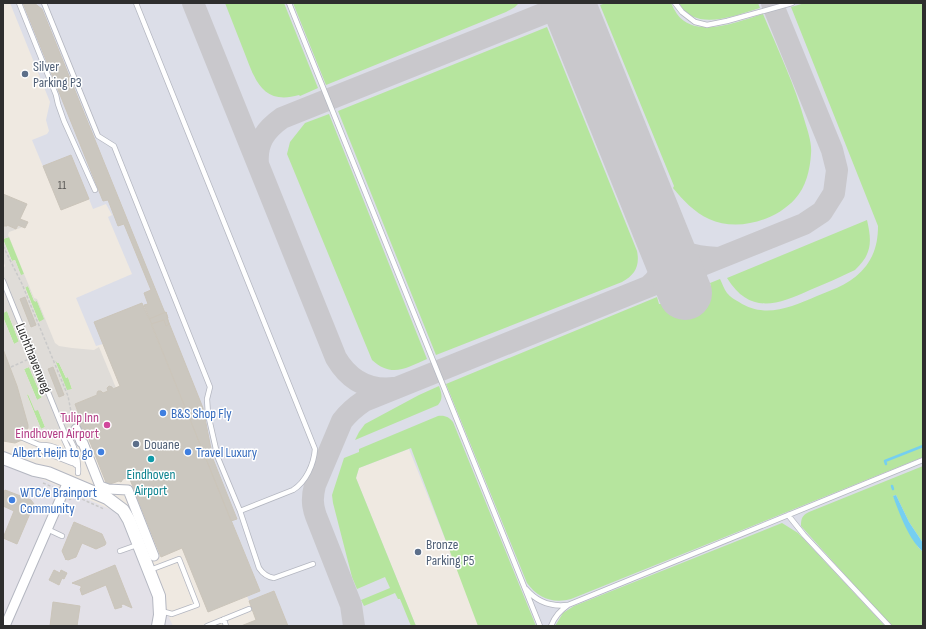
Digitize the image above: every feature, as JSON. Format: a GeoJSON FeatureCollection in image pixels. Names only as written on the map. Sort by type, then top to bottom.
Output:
{"type":"FeatureCollection","features":[{"type":"Feature","properties":{"kind":"street"},"geometry":{"type":"LineString","coordinates":[[76,429],[100,486],[108,489],[128,490],[154,556]]}},
{"type":"Feature","properties":{"kind":"street"},"geometry":{"type":"LineString","coordinates":[[3,458],[34,470],[79,480],[107,498],[111,507]]}},
{"type":"Feature","properties":{"kind":"street"},"geometry":{"type":"LineString","coordinates":[[34,470],[46,477],[105,502],[111,507],[120,508],[126,515],[159,596],[160,611],[158,626]]}},
{"type":"Feature","properties":{"kind":"street"},"geometry":{"type":"LineString","coordinates":[[6,626],[66,486]]}},
{"type":"Feature","properties":{"kind":"lane"},"geometry":{"type":"LineString","coordinates":[[19,3],[56,95],[64,121],[95,190]]}},
{"type":"Feature","properties":{"kind":"lane"},"geometry":{"type":"LineString","coordinates":[[44,3],[98,136],[114,146],[210,387],[207,399],[208,414],[218,458],[240,511],[259,568],[262,573],[270,578],[279,578],[313,564]]}},
{"type":"Feature","properties":{"kind":"lane"},"geometry":{"type":"LineString","coordinates":[[136,3],[315,449],[305,479],[300,485],[293,490],[240,511]]}},
{"type":"Feature","properties":{"kind":"lane"},"geometry":{"type":"LineString","coordinates":[[289,3],[540,626]]}},
{"type":"Feature","properties":{"kind":"lane"},"geometry":{"type":"LineString","coordinates":[[675,3],[682,12],[695,22],[707,25],[792,3]]}},
{"type":"Feature","properties":{"kind":"lane","name":"Luchthavenweg"},"geometry":{"type":"LineString","coordinates":[[3,282],[65,434],[69,437],[79,464],[79,480]]}},
{"type":"Feature","properties":{"kind":"lane","name":"Luchthavenweg"},"geometry":{"type":"LineString","coordinates":[[65,434],[64,439],[76,465],[79,480]]}},
{"type":"Feature","properties":{"kind":"lane"},"geometry":{"type":"LineString","coordinates":[[23,438],[40,445],[46,444],[64,452],[76,465]]}},
{"type":"Feature","properties":{"kind":"lane"},"geometry":{"type":"LineString","coordinates":[[40,445],[44,452],[76,465]]}},
{"type":"Feature","properties":{"kind":"lane"},"geometry":{"type":"LineString","coordinates":[[551,626],[553,620],[560,611],[568,605],[923,460]]}},
{"type":"Feature","properties":{"kind":"lane"},"geometry":{"type":"LineString","coordinates":[[788,514],[804,535],[889,626]]}},
{"type":"Feature","properties":{"kind":"lane"},"geometry":{"type":"LineString","coordinates":[[47,529],[62,536]]}},
{"type":"Feature","properties":{"kind":"lane"},"geometry":{"type":"LineString","coordinates":[[120,552],[138,544]]}},
{"type":"Feature","properties":{"kind":"lane"},"geometry":{"type":"LineString","coordinates":[[149,571],[179,559],[197,605],[172,614],[160,611]]}},
{"type":"Feature","properties":{"kind":"lane"},"geometry":{"type":"LineString","coordinates":[[523,585],[532,596],[544,603],[557,606],[568,605]]}},
{"type":"Feature","properties":{"kind":"lane"},"geometry":{"type":"LineString","coordinates":[[207,626],[249,609]]}},
{"type":"Feature","properties":{"kind":"lane"},"geometry":{"type":"LineString","coordinates":[[224,619],[226,626]]}},
{"type":"Feature","properties":{"kind":"path"},"geometry":{"type":"LineString","coordinates":[[3,246],[22,284],[68,396],[72,420],[76,429]]}},
{"type":"Feature","properties":{"kind":"path"},"geometry":{"type":"LineString","coordinates":[[11,367],[34,357]]}},
{"type":"Feature","properties":{"kind":"path"},"geometry":{"type":"LineString","coordinates":[[60,500],[66,502],[75,496],[111,507]]}},
{"type":"Feature","properties":{"kind":"shaded area","name":"Eindhoven Airport"},"geometry":{"type":"Polygon","coordinates":[[[10,3],[923,3],[923,626],[480,626],[409,449],[359,468],[356,478],[416,626],[288,626],[274,591],[249,601],[247,596],[208,612],[182,548],[161,557],[129,477],[123,479],[121,482],[119,481],[107,485],[88,438],[81,440],[74,423],[81,420],[75,404],[97,396],[98,391],[103,393],[108,391],[107,388],[109,386],[114,389],[120,386],[103,344],[96,346],[76,298],[132,274],[108,217],[112,215],[106,204],[93,209],[89,199],[61,210],[32,140],[47,134],[49,131],[46,120],[50,102],[10,3]]]}},
{"type":"Feature","properties":{"kind":"shaded area"},"geometry":{"type":"Polygon","coordinates":[[[18,225],[23,227],[9,232],[9,237],[3,239],[3,226],[16,229],[18,225]]]}},
{"type":"Feature","properties":{"kind":"shaded area"},"geometry":{"type":"Polygon","coordinates":[[[3,240],[12,261],[15,260],[21,275],[24,274],[19,261],[34,298],[37,299],[55,343],[59,346],[94,350],[99,347],[116,388],[113,389],[109,386],[107,388],[108,391],[103,393],[98,391],[97,395],[75,404],[81,420],[74,423],[76,429],[52,439],[28,428],[17,386],[3,349],[3,317],[14,344],[19,341],[7,311],[3,313],[3,269],[5,266],[3,260],[3,240]],[[28,286],[25,288],[39,322],[44,319],[37,301],[35,302],[28,286]],[[55,360],[67,390],[72,389],[68,377],[66,378],[59,363],[55,360]],[[29,367],[24,369],[37,400],[42,397],[29,367]],[[28,394],[27,395],[41,429],[45,427],[38,410],[35,411],[28,394]]]}},
{"type":"Feature","properties":{"kind":"shaded area"},"geometry":{"type":"Polygon","coordinates":[[[3,462],[121,514],[173,626],[3,626],[3,462]]]}},
{"type":"Feature","properties":{"kind":"green space"},"geometry":{"type":"Polygon","coordinates":[[[225,3],[284,3],[318,88],[300,96],[286,97],[267,93],[261,87],[251,70],[225,3]]]}},
{"type":"Feature","properties":{"kind":"green space"},"geometry":{"type":"Polygon","coordinates":[[[293,3],[519,3],[506,12],[326,85],[293,3]]]}},
{"type":"Feature","properties":{"kind":"green space"},"geometry":{"type":"Polygon","coordinates":[[[606,3],[671,3],[677,14],[685,22],[695,26],[706,27],[730,24],[763,14],[801,108],[811,146],[810,166],[805,184],[799,194],[787,207],[755,222],[743,224],[720,223],[698,213],[673,188],[674,186],[600,5],[606,3]]]}},
{"type":"Feature","properties":{"kind":"green space"},"geometry":{"type":"Polygon","coordinates":[[[679,3],[758,3],[760,8],[728,17],[705,20],[686,12],[679,3]]]}},
{"type":"Feature","properties":{"kind":"green space"},"geometry":{"type":"Polygon","coordinates":[[[805,3],[923,3],[923,457],[571,599],[558,601],[541,596],[536,593],[527,583],[446,384],[657,297],[659,304],[663,306],[711,287],[710,283],[720,279],[727,293],[734,299],[758,310],[778,310],[831,291],[850,281],[861,272],[874,252],[877,242],[878,226],[791,7],[805,3]]]}},
{"type":"Feature","properties":{"kind":"green space"},"geometry":{"type":"Polygon","coordinates":[[[547,27],[637,251],[638,261],[636,270],[622,282],[436,355],[338,111],[547,27]]]}},
{"type":"Feature","properties":{"kind":"green space"},"geometry":{"type":"Polygon","coordinates":[[[329,114],[427,359],[406,368],[399,370],[386,369],[372,360],[287,154],[290,142],[305,123],[329,114]]]}},
{"type":"Feature","properties":{"kind":"green space"},"geometry":{"type":"Polygon","coordinates":[[[867,220],[870,235],[868,253],[865,259],[855,270],[786,300],[765,304],[755,302],[745,298],[736,290],[727,278],[867,220]]]}},
{"type":"Feature","properties":{"kind":"green space"},"geometry":{"type":"Polygon","coordinates":[[[9,237],[24,274],[21,276],[15,260],[12,261],[3,239],[9,237]]]}},
{"type":"Feature","properties":{"kind":"green space"},"geometry":{"type":"Polygon","coordinates":[[[28,286],[34,301],[37,301],[45,320],[39,322],[25,287],[28,286]]]}},
{"type":"Feature","properties":{"kind":"green space"},"geometry":{"type":"Polygon","coordinates":[[[7,311],[19,342],[14,344],[3,317],[3,313],[7,311]]]}},
{"type":"Feature","properties":{"kind":"green space"},"geometry":{"type":"Polygon","coordinates":[[[56,360],[66,378],[68,377],[72,389],[67,391],[55,361],[56,360]]]}},
{"type":"Feature","properties":{"kind":"green space"},"geometry":{"type":"Polygon","coordinates":[[[29,367],[42,398],[37,400],[24,369],[29,367]]]}},
{"type":"Feature","properties":{"kind":"green space"},"geometry":{"type":"Polygon","coordinates":[[[439,386],[442,396],[438,405],[355,440],[365,424],[439,386]]]}},
{"type":"Feature","properties":{"kind":"green space"},"geometry":{"type":"Polygon","coordinates":[[[28,394],[35,410],[38,409],[45,427],[41,429],[27,395],[28,394]]]}},
{"type":"Feature","properties":{"kind":"green space"},"geometry":{"type":"Polygon","coordinates":[[[438,416],[447,417],[453,422],[536,626],[478,626],[411,448],[359,468],[356,478],[416,626],[411,626],[400,599],[398,599],[395,593],[364,606],[361,600],[390,588],[385,577],[357,589],[352,577],[332,495],[344,458],[359,452],[359,449],[438,416]]]}},
{"type":"Feature","properties":{"kind":"green space"},"geometry":{"type":"Polygon","coordinates":[[[923,466],[923,543],[909,522],[896,495],[893,496],[918,547],[923,552],[923,626],[891,626],[801,526],[801,521],[803,516],[809,512],[923,466]]]}},
{"type":"Feature","properties":{"kind":"green space"},"geometry":{"type":"Polygon","coordinates":[[[782,523],[798,533],[885,626],[555,626],[563,613],[574,606],[782,523]]]}},
{"type":"Feature","properties":{"kind":"water"},"geometry":{"type":"Polygon","coordinates":[[[896,495],[909,522],[923,543],[923,552],[913,540],[905,526],[893,496],[896,495]]]}},
{"type":"Feature","properties":{"kind":"building"},"geometry":{"type":"Polygon","coordinates":[[[23,3],[34,3],[42,9],[165,313],[166,312],[167,318],[203,408],[213,459],[237,519],[231,521],[144,305],[148,304],[144,293],[151,290],[124,224],[118,226],[108,200],[103,201],[23,3]]]}},
{"type":"Feature","properties":{"kind":"building"},"geometry":{"type":"Polygon","coordinates":[[[71,155],[89,199],[61,210],[43,166],[71,155]]]}},
{"type":"Feature","properties":{"kind":"building"},"geometry":{"type":"Polygon","coordinates":[[[3,194],[27,204],[20,219],[28,222],[25,228],[18,225],[16,229],[7,225],[3,226],[3,194]]]}},
{"type":"Feature","properties":{"kind":"building"},"geometry":{"type":"Polygon","coordinates":[[[25,297],[36,325],[31,327],[20,299],[25,297]]]}},
{"type":"Feature","properties":{"kind":"building","name":"Eindhoven Airport"},"geometry":{"type":"Polygon","coordinates":[[[142,303],[149,319],[166,312],[169,324],[166,326],[164,320],[151,324],[260,591],[208,612],[182,548],[161,557],[129,477],[123,479],[121,482],[119,481],[107,485],[88,437],[81,440],[74,423],[81,420],[75,404],[97,395],[98,391],[103,393],[108,391],[107,388],[109,386],[113,389],[120,386],[94,322],[142,303]]]}},
{"type":"Feature","properties":{"kind":"building"},"geometry":{"type":"Polygon","coordinates":[[[3,349],[17,386],[28,425],[25,437],[15,443],[3,441],[3,349]]]}},
{"type":"Feature","properties":{"kind":"building"},"geometry":{"type":"Polygon","coordinates":[[[53,367],[64,395],[59,397],[48,369],[53,367]]]}},
{"type":"Feature","properties":{"kind":"building"},"geometry":{"type":"Polygon","coordinates":[[[5,490],[31,500],[34,504],[17,544],[3,538],[14,511],[3,506],[3,494],[5,490]]]}},
{"type":"Feature","properties":{"kind":"building"},"geometry":{"type":"Polygon","coordinates":[[[74,522],[102,534],[106,543],[105,545],[96,549],[82,543],[76,557],[66,560],[62,551],[74,522]]]}},
{"type":"Feature","properties":{"kind":"building"},"geometry":{"type":"Polygon","coordinates":[[[115,565],[132,608],[123,604],[121,605],[122,607],[115,609],[106,585],[82,595],[80,589],[81,586],[72,583],[115,565]]]}},
{"type":"Feature","properties":{"kind":"building"},"geometry":{"type":"Polygon","coordinates":[[[54,570],[60,573],[61,570],[67,573],[64,579],[62,578],[59,585],[49,580],[54,570]]]}},
{"type":"Feature","properties":{"kind":"building"},"geometry":{"type":"Polygon","coordinates":[[[274,591],[288,626],[241,626],[256,620],[249,601],[274,591]]]}},
{"type":"Feature","properties":{"kind":"building"},"geometry":{"type":"Polygon","coordinates":[[[53,602],[80,606],[77,626],[50,626],[53,602]]]}},
{"type":"Feature","properties":{"kind":"waterway"},"geometry":{"type":"LineString","coordinates":[[886,464],[885,461],[923,446]]}},
{"type":"Feature","properties":{"kind":"taxiway"},"geometry":{"type":"LineString","coordinates":[[193,3],[336,358],[341,366],[353,378],[360,382],[376,388],[394,388]]}},
{"type":"Feature","properties":{"kind":"taxiway"},"geometry":{"type":"LineString","coordinates":[[258,164],[260,143],[266,132],[282,118],[570,3]]}},
{"type":"Feature","properties":{"kind":"taxiway"},"geometry":{"type":"LineString","coordinates":[[354,626],[351,605],[316,516],[313,501],[315,485],[342,421],[352,410],[364,401],[804,224],[822,212],[834,193],[837,170],[832,150],[772,3]]}},
{"type":"Feature","properties":{"kind":"taxiway"},"geometry":{"type":"LineString","coordinates":[[648,287],[661,273],[664,267],[665,254],[660,229],[673,243],[685,252],[699,256],[718,258]]}},
{"type":"Feature","properties":{"kind":"runway"},"geometry":{"type":"LineString","coordinates":[[568,3],[685,293]]}},
{"type":"Feature","properties":{"kind":"place","name":"Silver Parking P3"},"geometry":{"type":"Point","coordinates":[25,74]}},
{"type":"Feature","properties":{"kind":"place","name":"B&S Shop Fly"},"geometry":{"type":"Point","coordinates":[163,413]}},
{"type":"Feature","properties":{"kind":"place","name":"Tulip Inn Eindhoven Airport"},"geometry":{"type":"Point","coordinates":[107,425]}},
{"type":"Feature","properties":{"kind":"place","name":"Douane"},"geometry":{"type":"Point","coordinates":[136,444]}},
{"type":"Feature","properties":{"kind":"place","name":"Albert Heijn to go"},"geometry":{"type":"Point","coordinates":[101,452]}},
{"type":"Feature","properties":{"kind":"place","name":"Travel Luxury"},"geometry":{"type":"Point","coordinates":[188,452]}},
{"type":"Feature","properties":{"kind":"place","name":"Eindhoven Airport"},"geometry":{"type":"Point","coordinates":[151,459]}},
{"type":"Feature","properties":{"kind":"place","name":"WTC/e Brainport Community"},"geometry":{"type":"Point","coordinates":[12,500]}},
{"type":"Feature","properties":{"kind":"place","name":"Bronze Parking P5"},"geometry":{"type":"Point","coordinates":[418,552]}}]}
